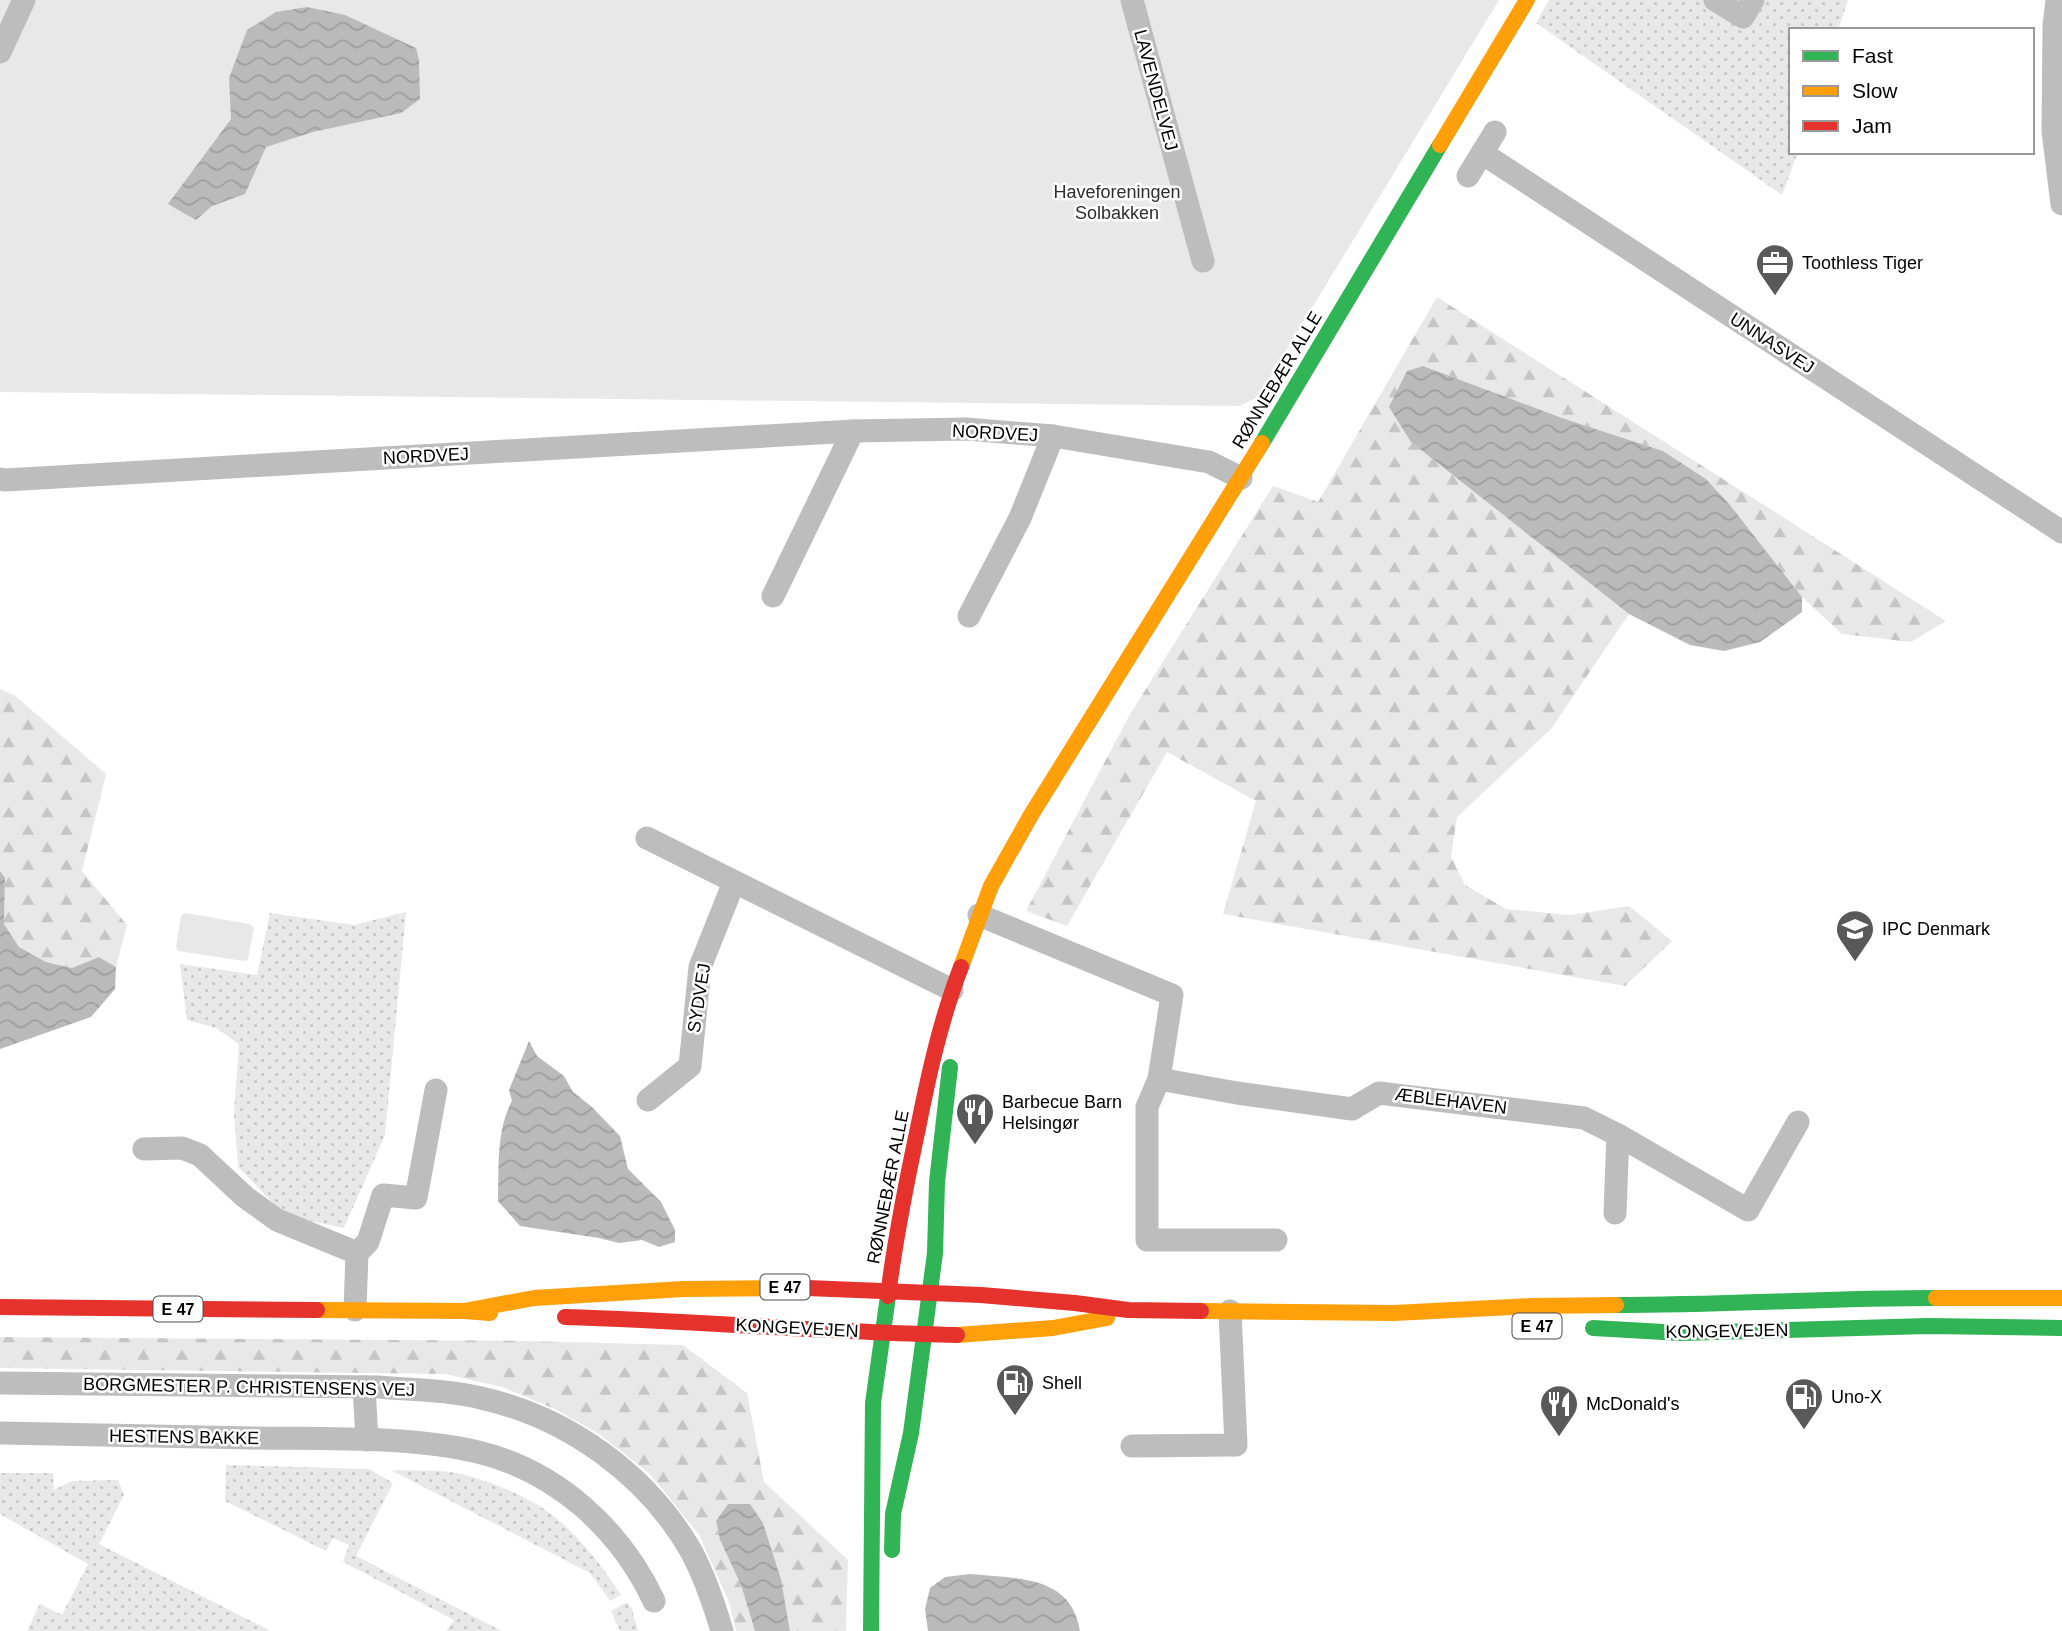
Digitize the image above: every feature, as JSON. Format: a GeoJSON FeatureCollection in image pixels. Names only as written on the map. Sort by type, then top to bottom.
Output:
{"type":"FeatureCollection","features":[{"type":"Feature","properties":{"kind":"main road","name":"RØNNEBÆR ALLE"},"geometry":{"type":"LineString","coordinates":[[891,1569],[893,1514],[911,1433],[925,1335],[907,1306],[888,1290],[897,1227],[931,1065],[952,990],[992,920],[991,886],[1031,815],[1241,478],[1527,0]]}},
{"type":"Feature","properties":{"kind":"main road","name":"RØNNEBÆR ALLE"},"geometry":{"type":"LineString","coordinates":[[1017,872],[1056,777]]}},
{"type":"Feature","properties":{"kind":"main road"},"geometry":{"type":"LineString","coordinates":[[930,1293],[935,1253],[937,1182],[949,1069],[953,1057]]}},
{"type":"Feature","properties":{"kind":"main road"},"geometry":{"type":"LineString","coordinates":[[921,1206],[931,1065]]}},
{"type":"Feature","properties":{"kind":"main road","name":"KONGEVEJEN"},"geometry":{"type":"LineString","coordinates":[[464,1311],[534,1298],[758,1287],[888,1290],[907,1306],[930,1293],[1075,1303],[1128,1310],[1394,1313],[1532,1306],[1682,1305],[1860,1298],[2062,1298]]}},
{"type":"Feature","properties":{"kind":"main road"},"geometry":{"type":"LineString","coordinates":[[871,1631],[872,1426],[882,1332],[907,1306]]}},
{"type":"Feature","properties":{"kind":"main road"},"geometry":{"type":"LineString","coordinates":[[902,1341],[907,1306]]}},
{"type":"Feature","properties":{"kind":"main road","name":"KONGEVEJEN"},"geometry":{"type":"LineString","coordinates":[[0,1307],[464,1311],[523,1315]]}},
{"type":"Feature","properties":{"kind":"main road","name":"KONGEVEJEN"},"geometry":{"type":"LineString","coordinates":[[703,1307],[548,1316],[882,1332],[902,1341],[925,1335],[1053,1328],[1108,1318],[1128,1310]]}},
{"type":"Feature","properties":{"kind":"main road"},"geometry":{"type":"LineString","coordinates":[[992,1317],[1128,1310]]}},
{"type":"Feature","properties":{"kind":"main road","name":"KONGEVEJEN"},"geometry":{"type":"LineString","coordinates":[[1394,1313],[1505,1323]]}},
{"type":"Feature","properties":{"kind":"main road"},"geometry":{"type":"LineString","coordinates":[[957,1335],[989,1342],[1080,1339],[1108,1318]]}},
{"type":"Feature","properties":{"kind":"main road","name":"KONGEVEJEN"},"geometry":{"type":"LineString","coordinates":[[1573,1327],[1681,1333],[1928,1326],[2062,1328]]}},
{"type":"Feature","properties":{"kind":"main road"},"geometry":{"type":"LineString","coordinates":[[892,1441],[893,1514]]}},
{"type":"Feature","properties":{"kind":"street"},"geometry":{"type":"LineString","coordinates":[[0,52],[24,0]]}},
{"type":"Feature","properties":{"kind":"street","name":"LAVENDELVEJ"},"geometry":{"type":"LineString","coordinates":[[1132,0],[1203,261]]}},
{"type":"Feature","properties":{"kind":"street"},"geometry":{"type":"LineString","coordinates":[[1715,0],[1743,17],[1754,0]]}},
{"type":"Feature","properties":{"kind":"street"},"geometry":{"type":"LineString","coordinates":[[2057,0],[2054,26],[2053,131],[2062,204]]}},
{"type":"Feature","properties":{"kind":"street"},"geometry":{"type":"LineString","coordinates":[[1468,176],[1495,132]]}},
{"type":"Feature","properties":{"kind":"street","name":"UNNASVEJ"},"geometry":{"type":"LineString","coordinates":[[1482,153],[2062,532]]}},
{"type":"Feature","properties":{"kind":"street","name":"NORDVEJ"},"geometry":{"type":"LineString","coordinates":[[0,479],[852,431],[966,429],[1053,436],[1209,462],[1241,478]]}},
{"type":"Feature","properties":{"kind":"street"},"geometry":{"type":"LineString","coordinates":[[773,596],[852,431]]}},
{"type":"Feature","properties":{"kind":"street","name":"NORDVEJ"},"geometry":{"type":"LineString","coordinates":[[969,616],[1020,518],[1053,436]]}},
{"type":"Feature","properties":{"kind":"street"},"geometry":{"type":"LineString","coordinates":[[647,838],[952,990]]}},
{"type":"Feature","properties":{"kind":"street","name":"SYDVEJ"},"geometry":{"type":"LineString","coordinates":[[648,1100],[690,1066],[700,967],[734,882]]}},
{"type":"Feature","properties":{"kind":"street"},"geometry":{"type":"LineString","coordinates":[[992,920],[1172,995],[1160,1079],[1147,1107],[1147,1240],[1276,1240]]}},
{"type":"Feature","properties":{"kind":"street","name":"ÆBLEHAVEN"},"geometry":{"type":"LineString","coordinates":[[1160,1079],[1237,1093],[1352,1108],[1379,1093],[1584,1118],[1748,1210],[1798,1122]]}},
{"type":"Feature","properties":{"kind":"street"},"geometry":{"type":"LineString","coordinates":[[355,1310],[356,1254],[368,1242],[383,1195],[416,1198],[436,1090]]}},
{"type":"Feature","properties":{"kind":"street"},"geometry":{"type":"LineString","coordinates":[[1615,1213],[1618,1135]]}},
{"type":"Feature","properties":{"kind":"street"},"geometry":{"type":"LineString","coordinates":[[144,1149],[182,1149],[200,1155],[245,1197],[277,1220],[356,1254]]}},
{"type":"Feature","properties":{"kind":"street"},"geometry":{"type":"LineString","coordinates":[[1132,1446],[1236,1445],[1230,1311]]}},
{"type":"Feature","properties":{"kind":"street","name":"BORGMESTER P. CHRISTENSENS VEJ"},"geometry":{"type":"LineString","coordinates":[[0,1383],[364,1387],[437,1391],[480,1398],[522,1410],[561,1427],[598,1450],[632,1477],[661,1508],[691,1551],[712,1598],[722,1631]]}},
{"type":"Feature","properties":{"kind":"street"},"geometry":{"type":"LineString","coordinates":[[364,1387],[367,1440]]}},
{"type":"Feature","properties":{"kind":"street","name":"HESTENS BAKKE"},"geometry":{"type":"LineString","coordinates":[[0,1433],[367,1440],[447,1446],[480,1452],[543,1478],[571,1496],[597,1518],[620,1544],[654,1601]]}},
{"type":"Feature","properties":{"kind":"green space","name":"Haveforeningen Solbakken"},"geometry":{"type":"Polygon","coordinates":[[[0,0],[1499,0],[1258,397],[1239,406],[0,392],[0,0]]]}},
{"type":"Feature","properties":{"kind":"green space"},"geometry":{"type":"Polygon","coordinates":[[[1549,0],[1848,0],[1839,28],[1789,28],[1789,154],[1797,154],[1782,195],[1536,23],[1549,0]]]}},
{"type":"Feature","properties":{"kind":"green space"},"geometry":{"type":"Polygon","coordinates":[[[1437,297],[1946,621],[1911,642],[1842,634],[1802,597],[1730,505],[1706,479],[1663,451],[1565,419],[1423,366],[1407,371],[1411,442],[1629,614],[1551,729],[1457,817],[1451,857],[1465,885],[1506,909],[1570,915],[1629,906],[1672,941],[1625,986],[1223,914],[1256,801],[1167,752],[1067,926],[1026,911],[1129,716],[1273,486],[1318,502],[1437,297]]]}},
{"type":"Feature","properties":{"kind":"green space"},"geometry":{"type":"Polygon","coordinates":[[[0,689],[14,695],[106,774],[82,871],[127,925],[116,967],[99,957],[72,968],[46,962],[19,947],[4,924],[5,878],[0,871],[0,689]]]}},
{"type":"Feature","properties":{"kind":"green space"},"geometry":{"type":"Polygon","coordinates":[[[406,912],[385,1135],[344,1228],[305,1220],[280,1210],[238,1167],[234,1113],[239,1044],[216,1028],[187,1020],[180,964],[257,975],[270,913],[354,925],[406,912]]]}},
{"type":"Feature","properties":{"kind":"green space"},"geometry":{"type":"Polygon","coordinates":[[[185,913],[250,924],[254,928],[248,959],[244,961],[178,951],[176,947],[181,915],[185,913]]]}},
{"type":"Feature","properties":{"kind":"green space"},"geometry":{"type":"Polygon","coordinates":[[[0,1337],[527,1341],[683,1345],[747,1393],[764,1482],[848,1560],[846,1631],[790,1631],[781,1579],[763,1523],[728,1504],[716,1522],[720,1540],[741,1585],[755,1631],[736,1631],[729,1602],[700,1536],[650,1474],[599,1434],[557,1410],[502,1387],[445,1374],[0,1368],[0,1337]]]}},
{"type":"Feature","properties":{"kind":"green space"},"geometry":{"type":"Polygon","coordinates":[[[226,1465],[369,1469],[393,1483],[356,1556],[502,1631],[446,1631],[454,1620],[343,1562],[349,1545],[333,1538],[326,1551],[225,1501],[226,1465]]]}},
{"type":"Feature","properties":{"kind":"green space"},"geometry":{"type":"Polygon","coordinates":[[[391,1470],[453,1472],[502,1487],[541,1507],[571,1532],[621,1595],[610,1601],[590,1573],[391,1470]]]}},
{"type":"Feature","properties":{"kind":"green space"},"geometry":{"type":"Polygon","coordinates":[[[0,1473],[53,1473],[54,1490],[72,1481],[118,1480],[124,1495],[99,1544],[271,1631],[27,1631],[40,1604],[62,1615],[88,1564],[0,1514],[0,1473]]]}},
{"type":"Feature","properties":{"kind":"green space"},"geometry":{"type":"Polygon","coordinates":[[[627,1602],[632,1609],[638,1631],[620,1631],[611,1611],[627,1602]]]}},
{"type":"Feature","properties":{"kind":"water"},"geometry":{"type":"Polygon","coordinates":[[[307,7],[345,15],[416,48],[420,99],[401,113],[313,132],[266,147],[245,194],[212,206],[196,220],[168,204],[231,119],[229,78],[247,30],[276,12],[307,7]]]}},
{"type":"Feature","properties":{"kind":"water"},"geometry":{"type":"Polygon","coordinates":[[[1423,366],[1565,419],[1663,451],[1706,479],[1730,505],[1802,597],[1802,612],[1760,642],[1724,651],[1690,645],[1629,614],[1411,442],[1389,407],[1407,371],[1423,366]]]}},
{"type":"Feature","properties":{"kind":"water"},"geometry":{"type":"Polygon","coordinates":[[[0,871],[5,878],[4,924],[19,947],[46,962],[72,968],[99,957],[116,967],[115,989],[91,1017],[0,1049],[0,871]]]}},
{"type":"Feature","properties":{"kind":"water"},"geometry":{"type":"Polygon","coordinates":[[[529,1041],[537,1056],[564,1076],[573,1092],[620,1136],[628,1169],[661,1202],[675,1230],[675,1242],[659,1247],[642,1240],[619,1243],[520,1226],[498,1201],[501,1137],[512,1101],[509,1090],[529,1041]]]}},
{"type":"Feature","properties":{"kind":"water"},"geometry":{"type":"Polygon","coordinates":[[[728,1504],[750,1504],[763,1523],[781,1579],[790,1631],[755,1631],[741,1585],[720,1540],[716,1521],[728,1504]]]}},
{"type":"Feature","properties":{"kind":"water"},"geometry":{"type":"Polygon","coordinates":[[[970,1574],[1023,1579],[1053,1589],[1075,1612],[1080,1631],[928,1631],[925,1609],[930,1588],[945,1577],[970,1574]]]}},
{"type":"Feature","properties":{"kind":"traffic: fast"},"geometry":{"type":"LineString","coordinates":[[1262,443],[1440,145]]}},
{"type":"Feature","properties":{"kind":"traffic: fast"},"geometry":{"type":"LineString","coordinates":[[892,1550],[893,1514],[911,1433],[935,1253],[937,1182],[950,1067]]}},
{"type":"Feature","properties":{"kind":"traffic: fast"},"geometry":{"type":"LineString","coordinates":[[871,1631],[873,1403],[888,1296]]}},
{"type":"Feature","properties":{"kind":"traffic: fast"},"geometry":{"type":"LineString","coordinates":[[1616,1305],[1936,1298]]}},
{"type":"Feature","properties":{"kind":"traffic: fast"},"geometry":{"type":"LineString","coordinates":[[1593,1328],[1681,1333],[1928,1326],[2062,1328]]}},
{"type":"Feature","properties":{"kind":"traffic: slow"},"geometry":{"type":"LineString","coordinates":[[1440,145],[1527,0]]}},
{"type":"Feature","properties":{"kind":"traffic: slow"},"geometry":{"type":"LineString","coordinates":[[961,967],[991,886],[1031,815],[1262,443]]}},
{"type":"Feature","properties":{"kind":"traffic: slow"},"geometry":{"type":"LineString","coordinates":[[464,1311],[534,1298],[683,1289],[807,1288]]}},
{"type":"Feature","properties":{"kind":"traffic: slow"},"geometry":{"type":"LineString","coordinates":[[1936,1298],[2062,1298]]}},
{"type":"Feature","properties":{"kind":"traffic: slow"},"geometry":{"type":"LineString","coordinates":[[1201,1311],[1394,1313],[1616,1305]]}},
{"type":"Feature","properties":{"kind":"traffic: slow"},"geometry":{"type":"LineString","coordinates":[[317,1310],[490,1313]]}},
{"type":"Feature","properties":{"kind":"traffic: slow"},"geometry":{"type":"LineString","coordinates":[[957,1335],[1053,1328],[1107,1318]]}},
{"type":"Feature","properties":{"kind":"traffic: jam"},"geometry":{"type":"LineString","coordinates":[[888,1296],[901,1212],[927,1087],[942,1026],[961,967]]}},
{"type":"Feature","properties":{"kind":"traffic: jam"},"geometry":{"type":"LineString","coordinates":[[807,1288],[981,1295],[1128,1310],[1201,1311]]}},
{"type":"Feature","properties":{"kind":"traffic: jam"},"geometry":{"type":"LineString","coordinates":[[0,1307],[317,1310]]}},
{"type":"Feature","properties":{"kind":"traffic: jam"},"geometry":{"type":"LineString","coordinates":[[565,1317],[957,1335]]}},
{"type":"Feature","properties":{"kind":"place","name":"Toothless Tiger"},"geometry":{"type":"Point","coordinates":[1775,297]}},
{"type":"Feature","properties":{"kind":"place","name":"IPC Denmark"},"geometry":{"type":"Point","coordinates":[1855,963]}},
{"type":"Feature","properties":{"kind":"place","name":"Barbecue Barn Helsingør"},"geometry":{"type":"Point","coordinates":[975,1146]}},
{"type":"Feature","properties":{"kind":"place","name":"Shell"},"geometry":{"type":"Point","coordinates":[1015,1417]}},
{"type":"Feature","properties":{"kind":"place","name":"Uno-X"},"geometry":{"type":"Point","coordinates":[1804,1431]}},
{"type":"Feature","properties":{"kind":"place","name":"McDonald's"},"geometry":{"type":"Point","coordinates":[1559,1438]}}]}
